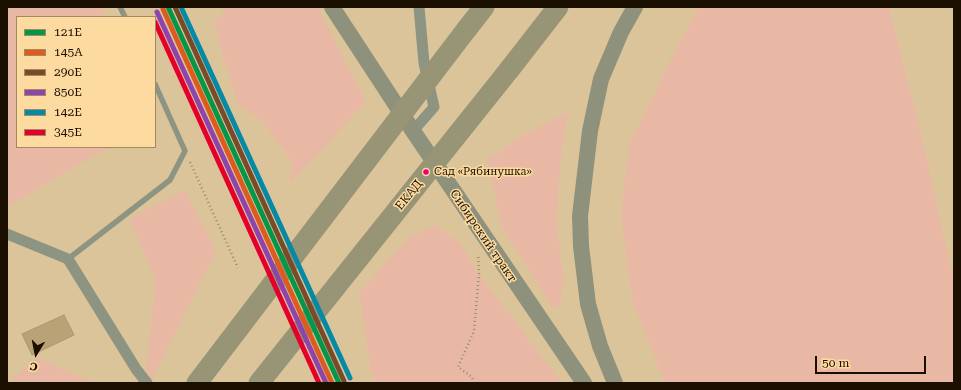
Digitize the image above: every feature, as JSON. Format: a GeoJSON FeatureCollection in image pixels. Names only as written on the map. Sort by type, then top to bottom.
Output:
{"type":"FeatureCollection","features":[{"type":"Feature","properties":{"kind":"highway"},"geometry":{"type":"LineString","coordinates":[[197,383],[484,7]]}},
{"type":"Feature","properties":{"kind":"highway","name":"ЕКАД"},"geometry":{"type":"LineString","coordinates":[[259,383],[558,7]]}},
{"type":"Feature","properties":{"kind":"main road","name":"Сибирский тракт"},"geometry":{"type":"LineString","coordinates":[[332,7],[413,131],[584,383]]}},
{"type":"Feature","properties":{"kind":"main road"},"geometry":{"type":"LineString","coordinates":[[614,383],[600,346],[588,304],[581,246],[580,216],[590,130],[601,79],[621,32],[635,7]]}},
{"type":"Feature","properties":{"kind":"street"},"geometry":{"type":"LineString","coordinates":[[413,131],[434,106],[424,63],[419,7]]}},
{"type":"Feature","properties":{"kind":"street"},"geometry":{"type":"LineString","coordinates":[[7,234],[68,259],[136,369],[147,383]]}},
{"type":"Feature","properties":{"kind":"lane"},"geometry":{"type":"LineString","coordinates":[[120,7],[124,16]]}},
{"type":"Feature","properties":{"kind":"lane"},"geometry":{"type":"LineString","coordinates":[[68,259],[170,180],[185,151],[156,86]]}},
{"type":"Feature","properties":{"kind":"path"},"geometry":{"type":"LineString","coordinates":[[185,151],[238,268]]}},
{"type":"Feature","properties":{"kind":"path"},"geometry":{"type":"LineString","coordinates":[[474,383],[472,377],[458,367],[474,331],[479,274],[478,251]]}},
{"type":"Feature","properties":{"kind":"shaded area"},"geometry":{"type":"Polygon","coordinates":[[[7,7],[101,7],[106,16],[16,16],[16,148],[110,148],[98,153],[7,207],[7,7]]]}},
{"type":"Feature","properties":{"kind":"shaded area"},"geometry":{"type":"Polygon","coordinates":[[[221,7],[318,7],[366,102],[291,183],[291,159],[261,120],[238,105],[214,23],[224,13],[221,7]]]}},
{"type":"Feature","properties":{"kind":"shaded area"},"geometry":{"type":"Polygon","coordinates":[[[699,7],[889,7],[921,133],[954,282],[954,383],[665,383],[633,302],[621,217],[629,145],[673,55],[699,7]]]}},
{"type":"Feature","properties":{"kind":"shaded area"},"geometry":{"type":"Polygon","coordinates":[[[568,112],[561,158],[556,223],[564,281],[559,307],[552,307],[502,227],[487,160],[525,134],[568,112]]]}},
{"type":"Feature","properties":{"kind":"shaded area"},"geometry":{"type":"Polygon","coordinates":[[[185,190],[216,251],[150,383],[128,383],[145,377],[156,280],[129,219],[185,190]]]}},
{"type":"Feature","properties":{"kind":"shaded area"},"geometry":{"type":"Polygon","coordinates":[[[435,225],[460,243],[479,274],[562,383],[377,383],[371,372],[359,293],[409,237],[435,225]]]}},
{"type":"Feature","properties":{"kind":"shaded area"},"geometry":{"type":"Polygon","coordinates":[[[39,358],[86,380],[104,383],[14,383],[12,378],[39,358]]]}},
{"type":"Feature","properties":{"kind":"building"},"geometry":{"type":"Polygon","coordinates":[[[64,315],[74,335],[32,355],[22,334],[64,315]]]}},
{"type":"Feature","properties":{"kind":"transit line","name":"121Е"},"geometry":{"type":"LineString","coordinates":[[168,7],[339,383]]}},
{"type":"Feature","properties":{"kind":"transit line","name":"290Е"},"geometry":{"type":"LineString","coordinates":[[175,7],[344,381]]}},
{"type":"Feature","properties":{"kind":"transit line","name":"142Е"},"geometry":{"type":"LineString","coordinates":[[181,7],[350,378]]}},
{"type":"Feature","properties":{"kind":"transit line","name":"145А"},"geometry":{"type":"LineString","coordinates":[[163,9],[332,383]]}},
{"type":"Feature","properties":{"kind":"transit line","name":"850Е"},"geometry":{"type":"LineString","coordinates":[[157,12],[326,383]]}},
{"type":"Feature","properties":{"kind":"transit line","name":"345Е"},"geometry":{"type":"LineString","coordinates":[[156,24],[319,383]]}},
{"type":"Feature","properties":{"kind":"place","name":"Сад «Рябинушка»"},"geometry":{"type":"Point","coordinates":[426,172]}}]}
